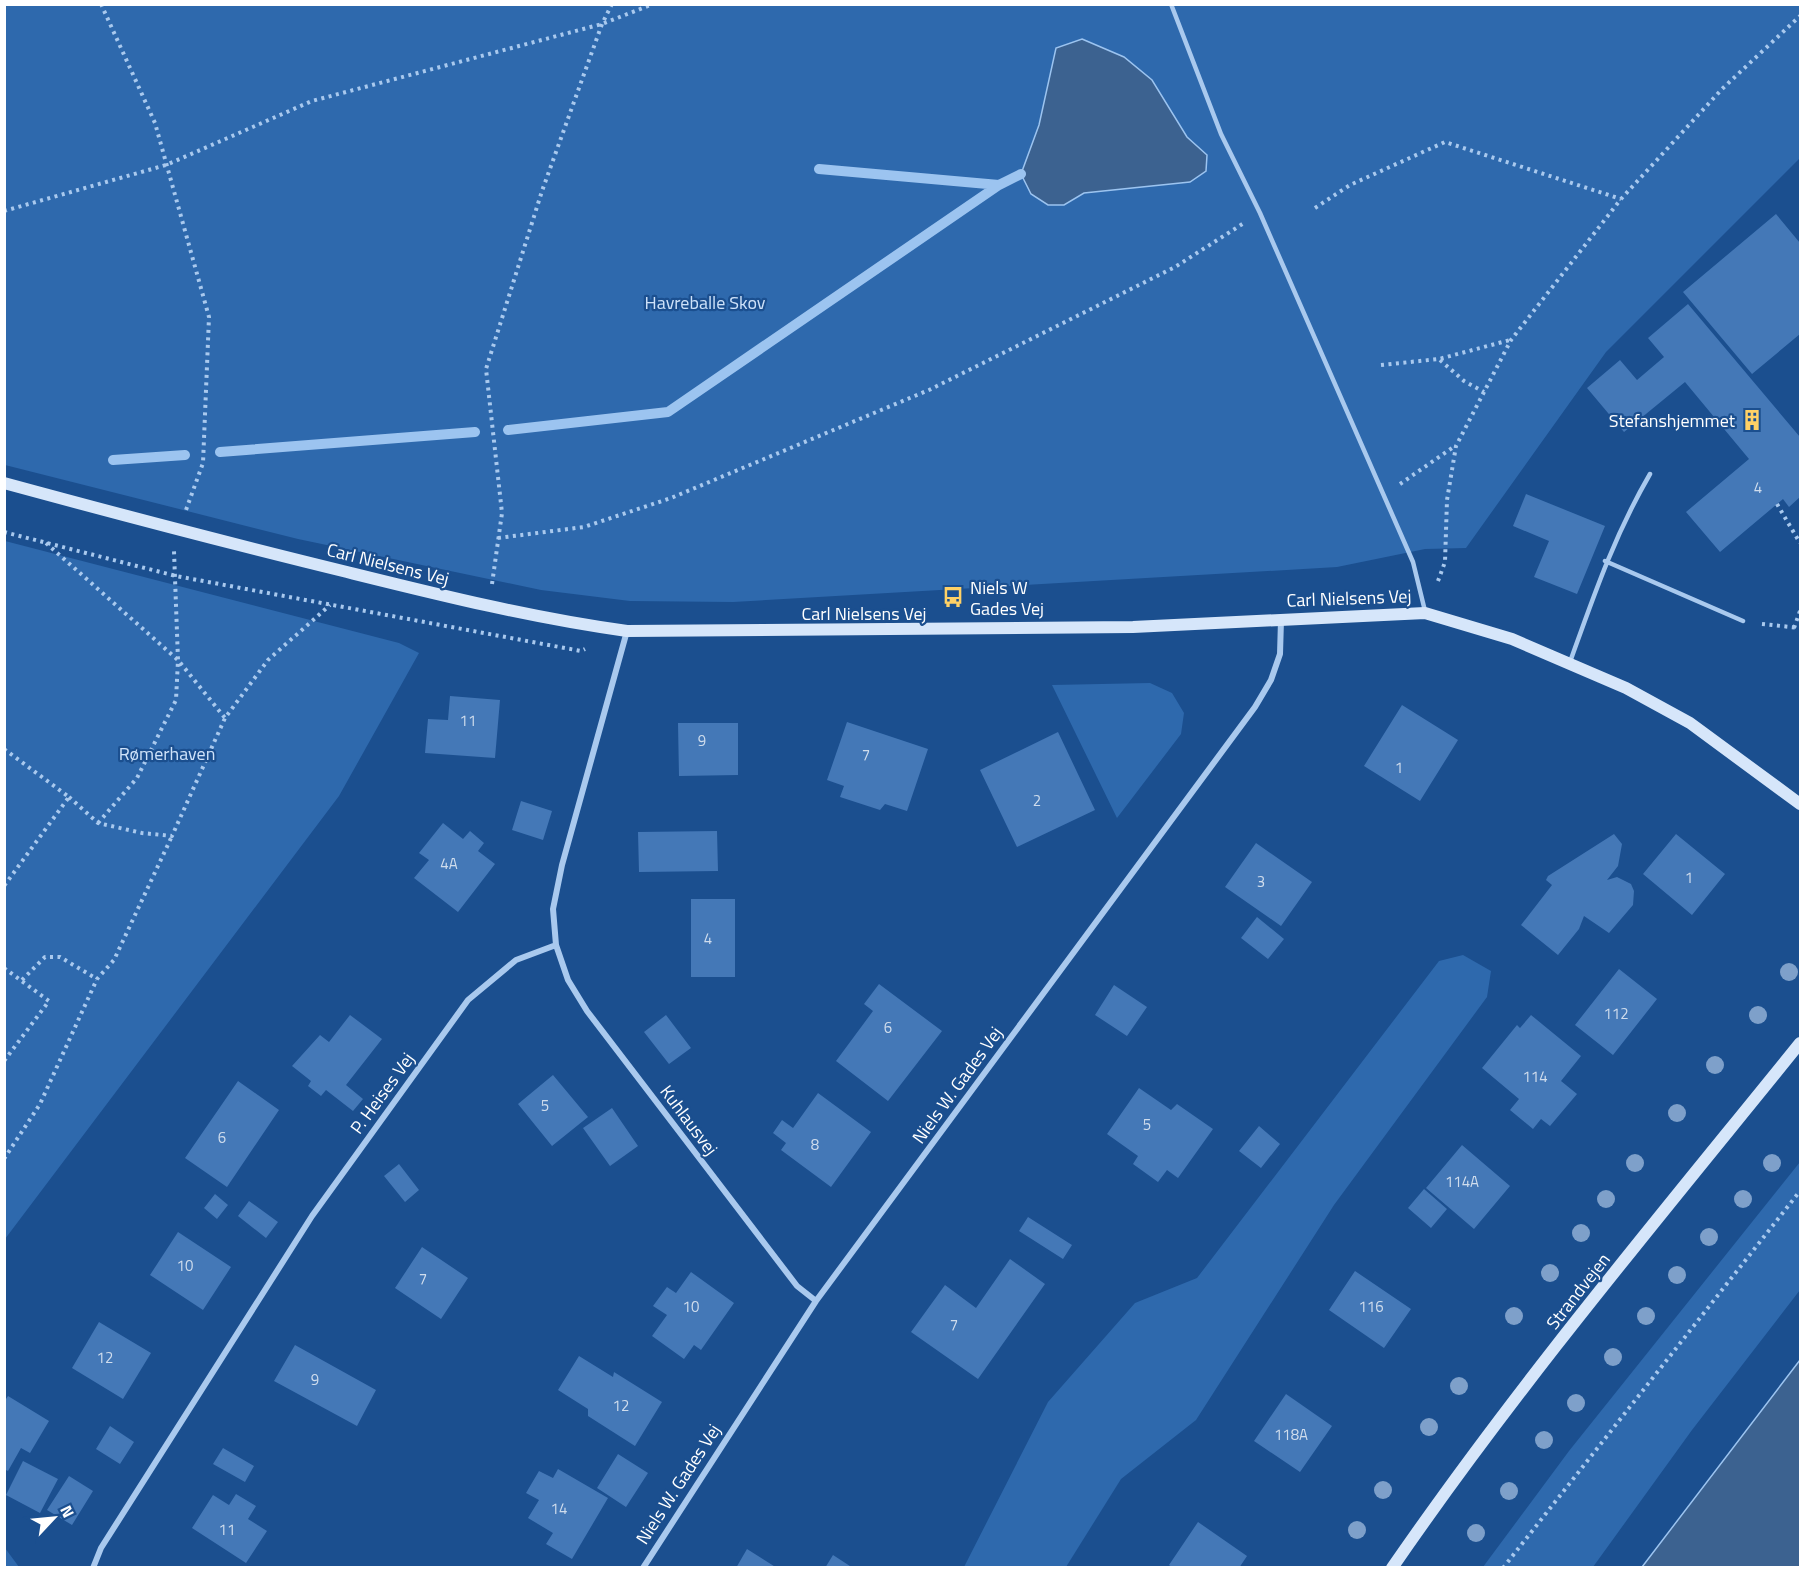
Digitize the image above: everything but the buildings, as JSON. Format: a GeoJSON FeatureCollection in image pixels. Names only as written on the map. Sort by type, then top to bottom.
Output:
{"type":"FeatureCollection","features":[{"type":"Feature","properties":{"kind":"street","name":"Carl Nielsens Vej"},"geometry":{"type":"LineString","coordinates":[[4,483],[179,531],[489,607],[558,622],[627,632],[1013,630],[1134,627],[1425,613],[1512,639],[1626,688],[1690,723],[1800,804]]}},
{"type":"Feature","properties":{"kind":"street","name":"Niels W. Gades Vej"},"geometry":{"type":"LineString","coordinates":[[643,1568],[816,1301],[1255,707],[1270,680],[1280,654],[1281,619]]}},
{"type":"Feature","properties":{"kind":"street"},"geometry":{"type":"LineString","coordinates":[[556,945],[553,909],[562,865],[627,632]]}},
{"type":"Feature","properties":{"kind":"street","name":"Kuhlausvej"},"geometry":{"type":"LineString","coordinates":[[556,945],[568,980],[587,1011],[797,1286],[816,1301]]}},
{"type":"Feature","properties":{"kind":"street","name":"P. Heises Vej"},"geometry":{"type":"LineString","coordinates":[[93,1568],[101,1548],[312,1216],[468,1000],[516,960],[556,945]]}},
{"type":"Feature","properties":{"kind":"street","name":"Strandvejen"},"geometry":{"type":"LineString","coordinates":[[1392,1568],[1443,1495],[1525,1386],[1800,1043]]}},
{"type":"Feature","properties":{"kind":"lane"},"geometry":{"type":"LineString","coordinates":[[1171,4],[1221,134],[1260,213],[1413,562],[1425,613]]}},
{"type":"Feature","properties":{"kind":"lane"},"geometry":{"type":"LineString","coordinates":[[1570,662],[1605,561],[1650,474]]}},
{"type":"Feature","properties":{"kind":"lane"},"geometry":{"type":"LineString","coordinates":[[1605,561],[1743,621]]}},
{"type":"Feature","properties":{"kind":"path"},"geometry":{"type":"LineString","coordinates":[[98,823],[137,778],[176,700],[178,660],[176,576],[173,550],[203,463],[209,317],[154,123],[101,4]]}},
{"type":"Feature","properties":{"kind":"path"},"geometry":{"type":"LineString","coordinates":[[489,607],[502,513],[486,369],[542,191],[602,24],[612,4]]}},
{"type":"Feature","properties":{"kind":"path"},"geometry":{"type":"LineString","coordinates":[[4,211],[166,165],[312,102],[602,24],[653,4]]}},
{"type":"Feature","properties":{"kind":"path"},"geometry":{"type":"LineString","coordinates":[[1425,613],[1445,562],[1446,500],[1456,446],[1511,340],[1621,199],[1722,89],[1800,16]]}},
{"type":"Feature","properties":{"kind":"path"},"geometry":{"type":"LineString","coordinates":[[1315,208],[1350,184],[1445,142],[1621,199]]}},
{"type":"Feature","properties":{"kind":"path"},"geometry":{"type":"LineString","coordinates":[[498,538],[584,527],[671,498],[930,390],[1175,267],[1260,213]]}},
{"type":"Feature","properties":{"kind":"path"},"geometry":{"type":"LineString","coordinates":[[1381,365],[1439,359],[1511,340]]}},
{"type":"Feature","properties":{"kind":"path"},"geometry":{"type":"LineString","coordinates":[[1439,359],[1464,381],[1484,392]]}},
{"type":"Feature","properties":{"kind":"path"},"geometry":{"type":"LineString","coordinates":[[1384,495],[1456,446]]}},
{"type":"Feature","properties":{"kind":"path"},"geometry":{"type":"LineString","coordinates":[[1776,504],[1800,543]]}},
{"type":"Feature","properties":{"kind":"path"},"geometry":{"type":"LineString","coordinates":[[4,532],[176,576],[581,651],[590,647]]}},
{"type":"Feature","properties":{"kind":"path"},"geometry":{"type":"LineString","coordinates":[[46,543],[178,660],[225,718]]}},
{"type":"Feature","properties":{"kind":"path"},"geometry":{"type":"LineString","coordinates":[[4,1160],[40,1104],[97,979],[114,960],[225,718],[268,660],[330,605]]}},
{"type":"Feature","properties":{"kind":"path"},"geometry":{"type":"LineString","coordinates":[[1794,628],[1800,611]]}},
{"type":"Feature","properties":{"kind":"path"},"geometry":{"type":"LineString","coordinates":[[1743,621],[1800,628]]}},
{"type":"Feature","properties":{"kind":"path"},"geometry":{"type":"LineString","coordinates":[[4,749],[69,797],[98,823],[142,833],[172,836]]}},
{"type":"Feature","properties":{"kind":"path"},"geometry":{"type":"LineString","coordinates":[[4,886],[69,797]]}},
{"type":"Feature","properties":{"kind":"path"},"geometry":{"type":"LineString","coordinates":[[22,980],[45,957],[60,957],[97,979]]}},
{"type":"Feature","properties":{"kind":"path"},"geometry":{"type":"LineString","coordinates":[[4,968],[49,1001],[4,1061]]}},
{"type":"Feature","properties":{"kind":"path"},"geometry":{"type":"LineString","coordinates":[[1503,1568],[1800,1191]]}},
{"type":"Feature","properties":{"kind":"green space","name":"Havreballe Skov"},"geometry":{"type":"Polygon","coordinates":[[[4,5],[1800,5],[1800,158],[1606,352],[1466,548],[1425,549],[1337,567],[733,602],[630,601],[541,590],[298,539],[5,465],[4,5]]]}},
{"type":"Feature","properties":{"kind":"green space","name":"Rømerhaven"},"geometry":{"type":"Polygon","coordinates":[[[5,541],[399,643],[419,653],[339,796],[5,1239],[5,541]]]}},
{"type":"Feature","properties":{"kind":"green space"},"geometry":{"type":"Polygon","coordinates":[[[1150,683],[1172,693],[1184,713],[1181,734],[1117,818],[1052,685],[1150,683]]]}},
{"type":"Feature","properties":{"kind":"green space"},"geometry":{"type":"Polygon","coordinates":[[[1463,955],[1491,971],[1487,997],[1334,1205],[1196,1420],[1121,1479],[1066,1567],[964,1567],[1048,1402],[1135,1303],[1197,1278],[1439,961],[1463,955]]]}},
{"type":"Feature","properties":{"kind":"green space"},"geometry":{"type":"Polygon","coordinates":[[[1800,1162],[1800,1290],[1692,1430],[1593,1567],[1483,1567],[1569,1451],[1800,1162]]]}},
{"type":"Feature","properties":{"kind":"green space"},"geometry":{"type":"Polygon","coordinates":[[[5,1548],[19,1567],[5,1567],[5,1548]]]}},
{"type":"Feature","properties":{"kind":"shaded area"},"geometry":{"type":"Polygon","coordinates":[[[1082,39],[1124,57],[1152,80],[1187,137],[1207,155],[1206,171],[1190,182],[1084,193],[1064,205],[1048,205],[1031,194],[1021,174],[1039,125],[1056,48],[1082,39]]]}},
{"type":"Feature","properties":{"kind":"shaded area"},"geometry":{"type":"Polygon","coordinates":[[[1800,1360],[1800,1567],[1642,1567],[1800,1360]]]}},
{"type":"Feature","properties":{"kind":"waterway"},"geometry":{"type":"LineString","coordinates":[[819,169],[999,185]]}},
{"type":"Feature","properties":{"kind":"waterway"},"geometry":{"type":"LineString","coordinates":[[508,430],[668,412],[999,185],[1021,174]]}},
{"type":"Feature","properties":{"kind":"waterway"},"geometry":{"type":"LineString","coordinates":[[220,452],[475,432]]}},
{"type":"Feature","properties":{"kind":"waterway"},"geometry":{"type":"LineString","coordinates":[[113,460],[185,455]]}},
{"type":"Feature","properties":{"kind":"place","name":"Stefanshjemmet"},"geometry":{"type":"Point","coordinates":[1752,420]}},
{"type":"Feature","properties":{"kind":"place","name":"Niels W Gades Vej"},"geometry":{"type":"Point","coordinates":[953,597]}}]}
